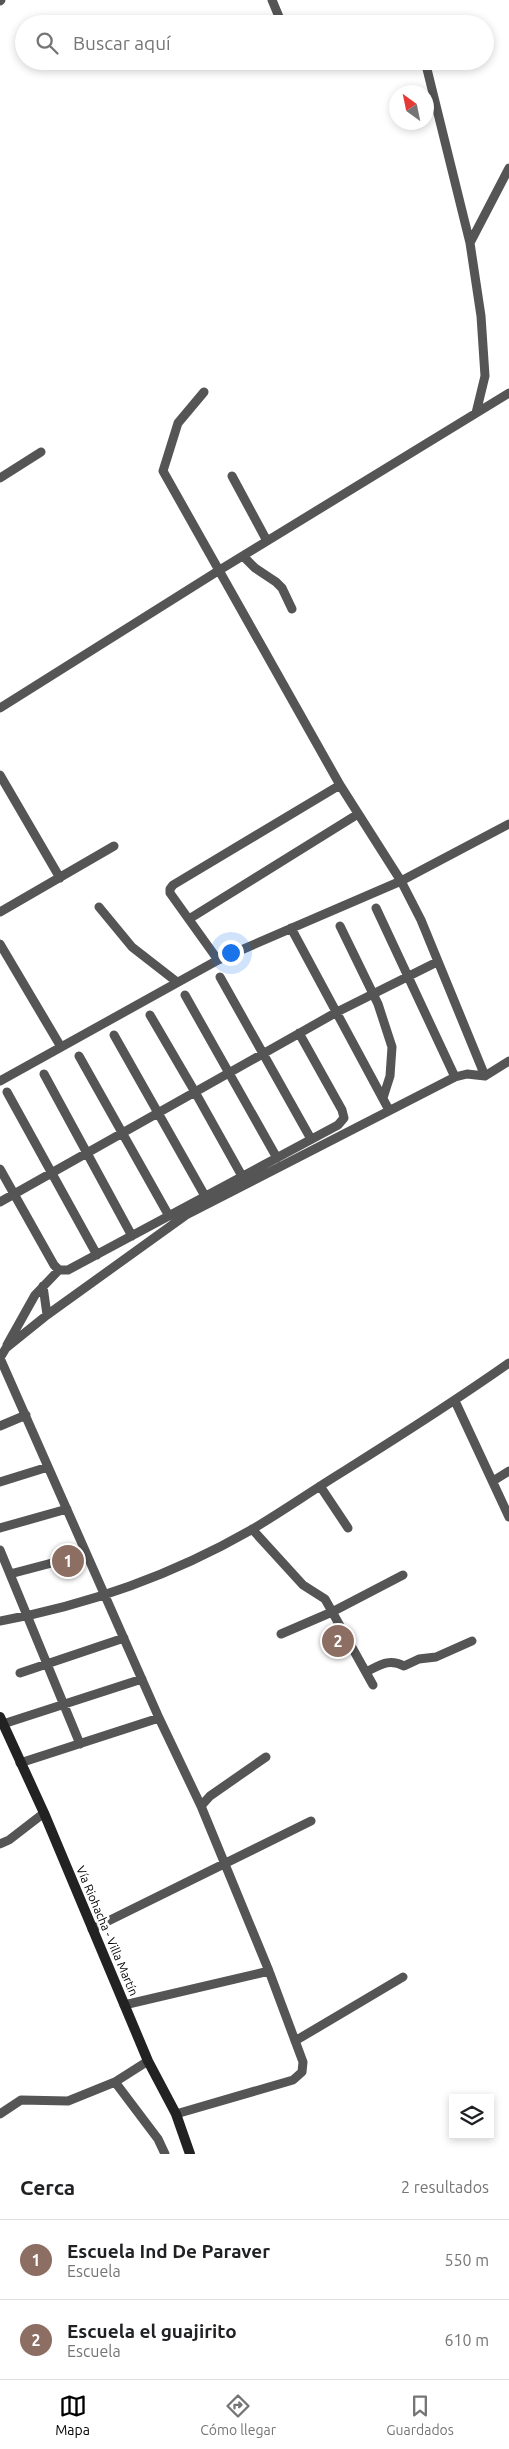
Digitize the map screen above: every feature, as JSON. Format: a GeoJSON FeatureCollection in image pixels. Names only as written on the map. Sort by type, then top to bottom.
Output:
{"type":"FeatureCollection","features":[{"type":"Feature","properties":{"kind":"main road","name":"Vía Riohacha - Villa Martín"},"geometry":{"type":"LineString","coordinates":[[2,1721],[44,1813],[148,2061],[176,2114],[190,2154]]}},
{"type":"Feature","properties":{"kind":"street"},"geometry":{"type":"LineString","coordinates":[[272,0],[278,15]]}},
{"type":"Feature","properties":{"kind":"street"},"geometry":{"type":"LineString","coordinates":[[427,70],[470,243],[481,316],[485,376],[476,413]]}},
{"type":"Feature","properties":{"kind":"street"},"geometry":{"type":"LineString","coordinates":[[470,243],[509,168]]}},
{"type":"Feature","properties":{"kind":"street"},"geometry":{"type":"LineString","coordinates":[[204,392],[178,423],[163,471],[340,785],[401,881],[421,920],[485,1076]]}},
{"type":"Feature","properties":{"kind":"street"},"geometry":{"type":"LineString","coordinates":[[0,708],[218,571],[509,393]]}},
{"type":"Feature","properties":{"kind":"street"},"geometry":{"type":"LineString","coordinates":[[0,478],[41,452]]}},
{"type":"Feature","properties":{"kind":"street"},"geometry":{"type":"LineString","coordinates":[[232,476],[267,541]]}},
{"type":"Feature","properties":{"kind":"street"},"geometry":{"type":"LineString","coordinates":[[243,556],[260,572],[282,588],[292,609]]}},
{"type":"Feature","properties":{"kind":"street"},"geometry":{"type":"LineString","coordinates":[[0,774],[60,878]]}},
{"type":"Feature","properties":{"kind":"street"},"geometry":{"type":"LineString","coordinates":[[218,960],[170,893],[172,885],[340,785]]}},
{"type":"Feature","properties":{"kind":"street"},"geometry":{"type":"LineString","coordinates":[[189,920],[358,814]]}},
{"type":"Feature","properties":{"kind":"street"},"geometry":{"type":"LineString","coordinates":[[0,1081],[218,960],[401,881],[509,824]]}},
{"type":"Feature","properties":{"kind":"street"},"geometry":{"type":"LineString","coordinates":[[0,912],[114,846]]}},
{"type":"Feature","properties":{"kind":"street"},"geometry":{"type":"LineString","coordinates":[[99,907],[132,947],[177,982]]}},
{"type":"Feature","properties":{"kind":"street"},"geometry":{"type":"LineString","coordinates":[[376,908],[455,1077]]}},
{"type":"Feature","properties":{"kind":"street"},"geometry":{"type":"LineString","coordinates":[[340,926],[373,994],[392,1047],[390,1076],[383,1098]]}},
{"type":"Feature","properties":{"kind":"street"},"geometry":{"type":"LineString","coordinates":[[291,928],[389,1110]]}},
{"type":"Feature","properties":{"kind":"street"},"geometry":{"type":"LineString","coordinates":[[0,944],[61,1047]]}},
{"type":"Feature","properties":{"kind":"street"},"geometry":{"type":"LineString","coordinates":[[0,1201],[336,1012],[437,962]]}},
{"type":"Feature","properties":{"kind":"street"},"geometry":{"type":"LineString","coordinates":[[220,977],[311,1139]]}},
{"type":"Feature","properties":{"kind":"street"},"geometry":{"type":"LineString","coordinates":[[185,995],[277,1158]]}},
{"type":"Feature","properties":{"kind":"street"},"geometry":{"type":"LineString","coordinates":[[150,1016],[242,1176]]}},
{"type":"Feature","properties":{"kind":"street"},"geometry":{"type":"LineString","coordinates":[[176,2114],[294,2080],[300,2076],[304,2066],[269,1971],[201,1806],[159,1718],[0,1358],[27,1306],[59,1270],[68,1270],[97,1255],[338,1125],[344,1118],[342,1110],[299,1033]]}},
{"type":"Feature","properties":{"kind":"street"},"geometry":{"type":"LineString","coordinates":[[114,1035],[205,1196]]}},
{"type":"Feature","properties":{"kind":"street"},"geometry":{"type":"LineString","coordinates":[[78,1056],[169,1216]]}},
{"type":"Feature","properties":{"kind":"street"},"geometry":{"type":"LineString","coordinates":[[6,1348],[47,1315],[186,1215],[455,1077],[467,1074],[485,1076],[508,1064]]}},
{"type":"Feature","properties":{"kind":"street"},"geometry":{"type":"LineString","coordinates":[[44,1074],[132,1236]]}},
{"type":"Feature","properties":{"kind":"street"},"geometry":{"type":"LineString","coordinates":[[8,1092],[97,1255]]}},
{"type":"Feature","properties":{"kind":"street"},"geometry":{"type":"LineString","coordinates":[[0,1169],[13,1195],[59,1270]]}},
{"type":"Feature","properties":{"kind":"street"},"geometry":{"type":"LineString","coordinates":[[43,1286],[47,1315]]}},
{"type":"Feature","properties":{"kind":"street"},"geometry":{"type":"LineString","coordinates":[[0,1621],[27,1616],[105,1595],[177,1567],[252,1529],[456,1402],[509,1363]]}},
{"type":"Feature","properties":{"kind":"street"},"geometry":{"type":"LineString","coordinates":[[456,1402],[509,1517]]}},
{"type":"Feature","properties":{"kind":"street"},"geometry":{"type":"LineString","coordinates":[[0,1426],[26,1415]]}},
{"type":"Feature","properties":{"kind":"street"},"geometry":{"type":"LineString","coordinates":[[0,1482],[48,1467]]}},
{"type":"Feature","properties":{"kind":"street"},"geometry":{"type":"LineString","coordinates":[[493,1481],[509,1471]]}},
{"type":"Feature","properties":{"kind":"street"},"geometry":{"type":"LineString","coordinates":[[320,1486],[348,1528]]}},
{"type":"Feature","properties":{"kind":"street"},"geometry":{"type":"LineString","coordinates":[[0,1528],[67,1509]]}},
{"type":"Feature","properties":{"kind":"street"},"geometry":{"type":"LineString","coordinates":[[252,1529],[303,1585],[325,1599],[373,1685]]}},
{"type":"Feature","properties":{"kind":"street"},"geometry":{"type":"LineString","coordinates":[[0,1550],[80,1744]]}},
{"type":"Feature","properties":{"kind":"street"},"geometry":{"type":"LineString","coordinates":[[10,1574],[86,1554]]}},
{"type":"Feature","properties":{"kind":"street"},"geometry":{"type":"LineString","coordinates":[[280,1634],[332,1612],[403,1575]]}},
{"type":"Feature","properties":{"kind":"street"},"geometry":{"type":"LineString","coordinates":[[20,1673],[124,1638]]}},
{"type":"Feature","properties":{"kind":"street"},"geometry":{"type":"LineString","coordinates":[[366,1672],[386,1662],[395,1661],[404,1666],[419,1659],[436,1657],[472,1641]]}},
{"type":"Feature","properties":{"kind":"street"},"geometry":{"type":"LineString","coordinates":[[2,1721],[142,1679]]}},
{"type":"Feature","properties":{"kind":"street"},"geometry":{"type":"LineString","coordinates":[[20,1763],[159,1718]]}},
{"type":"Feature","properties":{"kind":"street"},"geometry":{"type":"LineString","coordinates":[[201,1806],[210,1796],[266,1757]]}},
{"type":"Feature","properties":{"kind":"street"},"geometry":{"type":"LineString","coordinates":[[0,1844],[9,1840],[44,1813]]}},
{"type":"Feature","properties":{"kind":"street"},"geometry":{"type":"LineString","coordinates":[[92,1929],[311,1821]]}},
{"type":"Feature","properties":{"kind":"street"},"geometry":{"type":"LineString","coordinates":[[124,2005],[269,1971]]}},
{"type":"Feature","properties":{"kind":"street"},"geometry":{"type":"LineString","coordinates":[[295,2041],[403,1977]]}},
{"type":"Feature","properties":{"kind":"street"},"geometry":{"type":"LineString","coordinates":[[0,2114],[22,2100],[68,2101],[116,2082],[148,2061]]}},
{"type":"Feature","properties":{"kind":"street"},"geometry":{"type":"LineString","coordinates":[[116,2082],[158,2139],[165,2154]]}},
{"type":"Feature","properties":{"kind":"place","name":"Escuela Ind De Paraver"},"geometry":{"type":"Point","coordinates":[68,1561]}},
{"type":"Feature","properties":{"kind":"place","name":"Escuela el guajirito"},"geometry":{"type":"Point","coordinates":[338,1641]}}]}
